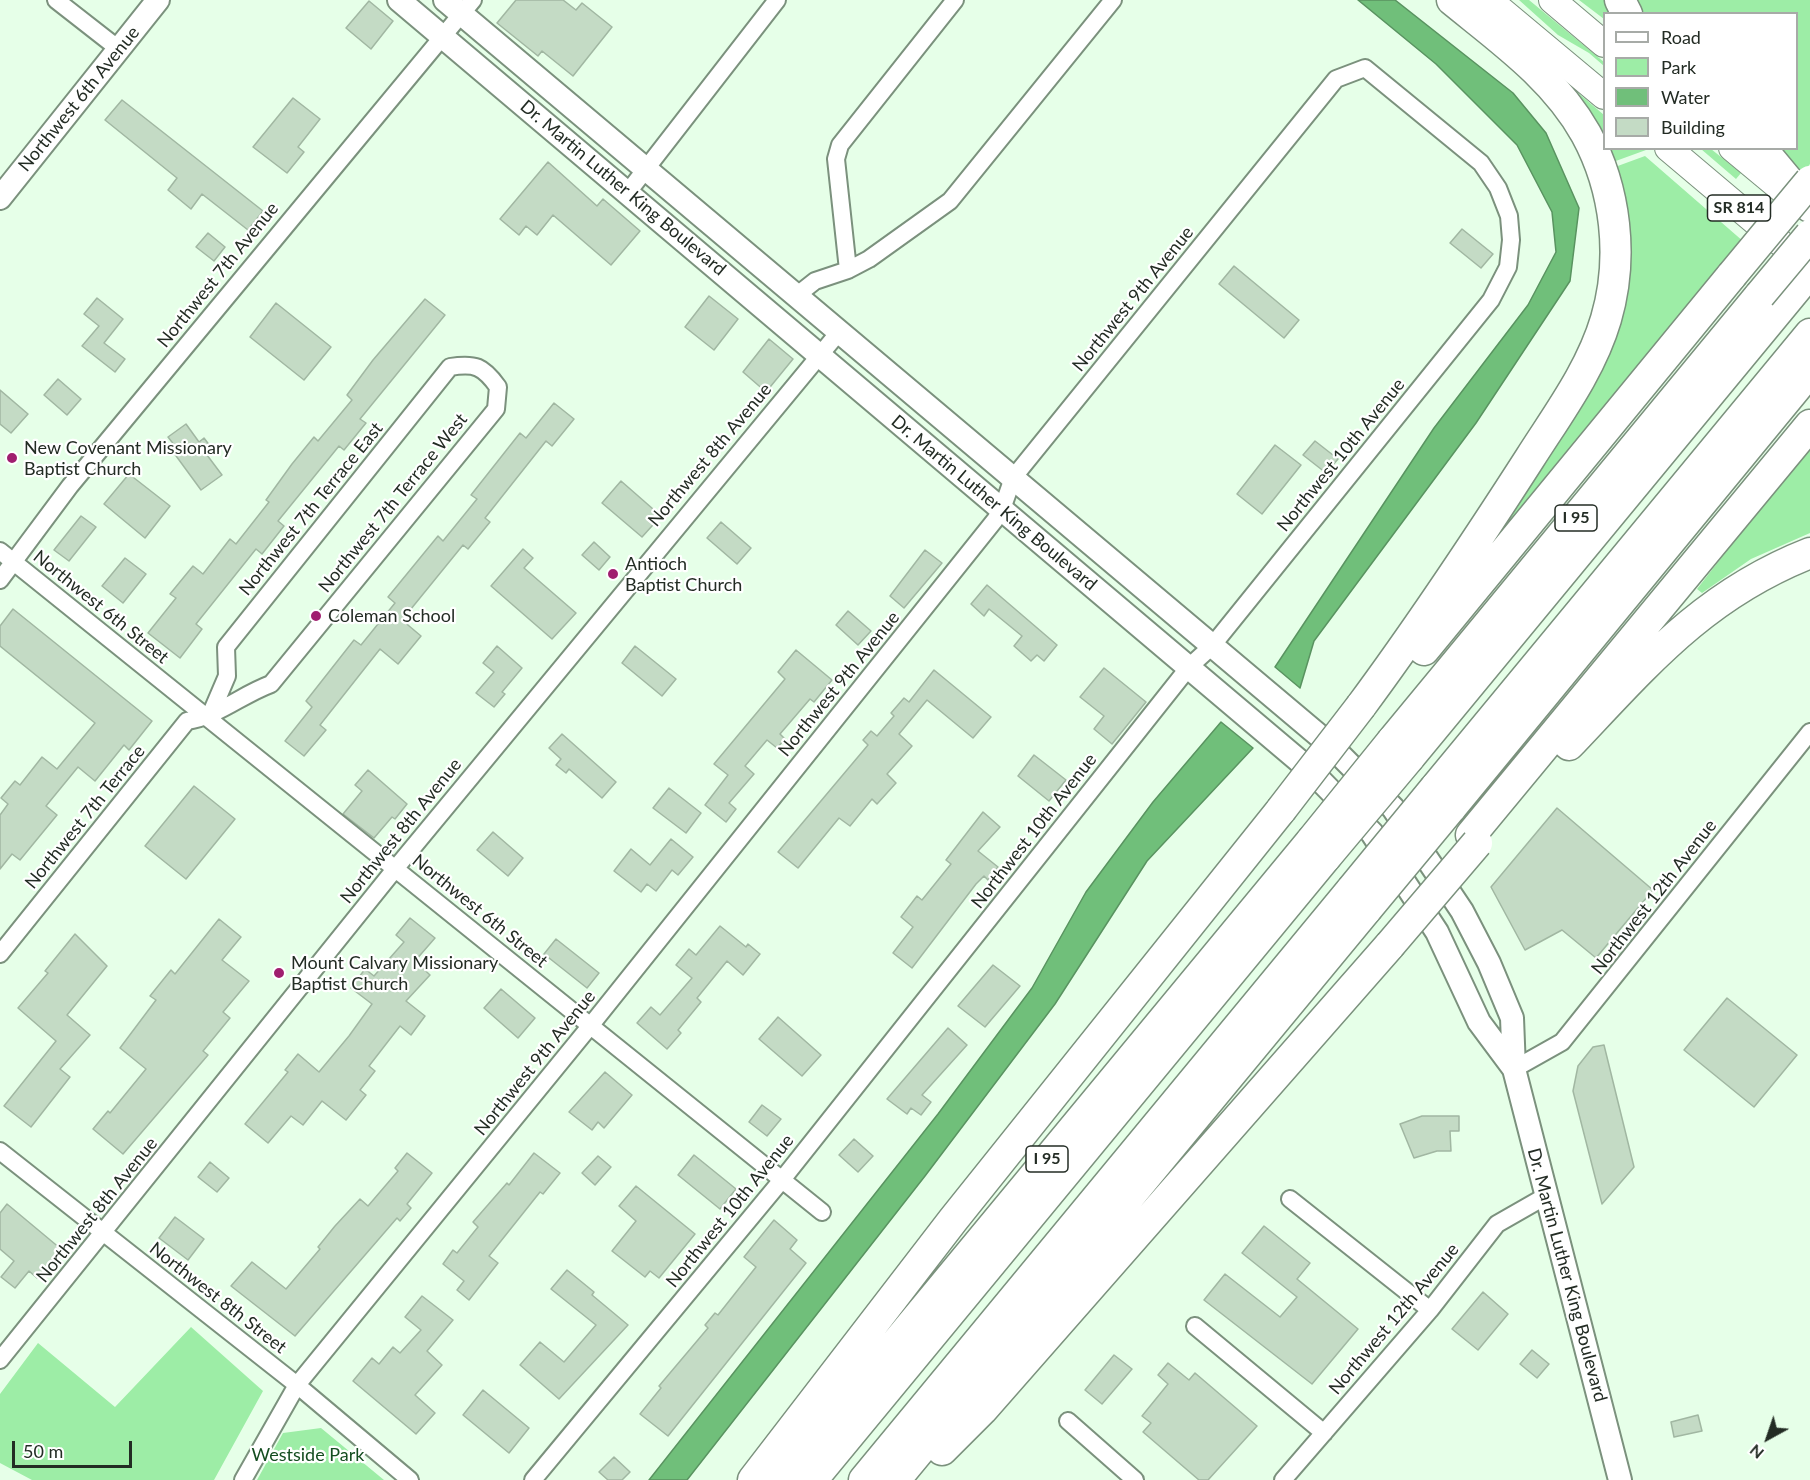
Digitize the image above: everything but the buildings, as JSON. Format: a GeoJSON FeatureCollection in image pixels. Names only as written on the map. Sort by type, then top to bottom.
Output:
{"type":"FeatureCollection","features":[{"type":"Feature","properties":{"kind":"highway"},"geometry":{"type":"LineString","coordinates":[[1365,711],[1580,379],[1607,317],[1615,271],[1615,226],[1608,188],[1595,154],[1578,120],[1536,70],[1452,0]]}},
{"type":"Feature","properties":{"kind":"highway"},"geometry":{"type":"LineString","coordinates":[[1763,150],[1810,207]]}},
{"type":"Feature","properties":{"kind":"highway"},"geometry":{"type":"LineString","coordinates":[[753,1480],[974,1194],[1191,925],[1244,870],[1285,813],[1365,711],[1810,181]]}},
{"type":"Feature","properties":{"kind":"highway","name":"I 95"},"geometry":{"type":"LineString","coordinates":[[783,1480],[1401,750],[1769,303],[1810,235]]}},
{"type":"Feature","properties":{"kind":"highway"},"geometry":{"type":"LineString","coordinates":[[1769,303],[1810,272]]}},
{"type":"Feature","properties":{"kind":"highway"},"geometry":{"type":"LineString","coordinates":[[895,1480],[1442,799],[1810,335]]}},
{"type":"Feature","properties":{"kind":"highway"},"geometry":{"type":"LineString","coordinates":[[1442,799],[1810,371]]}},
{"type":"Feature","properties":{"kind":"highway"},"geometry":{"type":"LineString","coordinates":[[912,1480],[982,1410],[1303,1044],[1474,839],[1810,425]]}},
{"type":"Feature","properties":{"kind":"highway"},"geometry":{"type":"LineString","coordinates":[[1474,839],[1674,637],[1726,595],[1810,554]]}},
{"type":"Feature","properties":{"kind":"highway"},"geometry":{"type":"LineString","coordinates":[[812,1480],[1319,848]]}},
{"type":"Feature","properties":{"kind":"highway"},"geometry":{"type":"LineString","coordinates":[[864,1480],[1360,899]]}},
{"type":"Feature","properties":{"kind":"main road","name":"Northwest 6th Avenue"},"geometry":{"type":"LineString","coordinates":[[0,198],[158,0]]}},
{"type":"Feature","properties":{"kind":"main road","name":"Dr. Martin Luther King Boulevard"},"geometry":{"type":"LineString","coordinates":[[399,0],[1310,770],[1372,833],[1437,932],[1479,1022],[1514,1069]]}},
{"type":"Feature","properties":{"kind":"main road"},"geometry":{"type":"LineString","coordinates":[[1489,0],[1603,94]]}},
{"type":"Feature","properties":{"kind":"main road"},"geometry":{"type":"LineString","coordinates":[[1552,0],[1603,42]]}},
{"type":"Feature","properties":{"kind":"main road","name":"Dr. Martin Luther King Boulevard"},"geometry":{"type":"LineString","coordinates":[[460,4],[796,296],[1329,744],[1393,808],[1462,911],[1489,963],[1512,1018],[1514,1069],[1620,1480]]}},
{"type":"Feature","properties":{"kind":"main road","name":"SR 814"},"geometry":{"type":"LineString","coordinates":[[1670,150],[1810,267]]}},
{"type":"Feature","properties":{"kind":"main road","name":"SR 814"},"geometry":{"type":"LineString","coordinates":[[1734,150],[1810,213]]}},
{"type":"Feature","properties":{"kind":"street"},"geometry":{"type":"LineString","coordinates":[[56,0],[120,50]]}},
{"type":"Feature","properties":{"kind":"street"},"geometry":{"type":"LineString","coordinates":[[628,192],[777,0]]}},
{"type":"Feature","properties":{"kind":"street"},"geometry":{"type":"LineString","coordinates":[[848,270],[836,159],[840,145],[872,101],[956,0]]}},
{"type":"Feature","properties":{"kind":"street"},"geometry":{"type":"LineString","coordinates":[[796,296],[815,281],[848,270],[868,259],[950,201],[1113,0]]}},
{"type":"Feature","properties":{"kind":"street","name":"Northwest 7th Avenue"},"geometry":{"type":"LineString","coordinates":[[0,580],[70,486],[441,34],[460,4]]}},
{"type":"Feature","properties":{"kind":"street","name":"Northwest 9th Avenue"},"geometry":{"type":"LineString","coordinates":[[243,1480],[297,1385],[591,1025],[1002,509],[1013,478],[1336,79],[1365,68],[1481,163],[1498,188]]}},
{"type":"Feature","properties":{"kind":"street","name":"Northwest 10th Avenue"},"geometry":{"type":"LineString","coordinates":[[533,1480],[781,1181],[1188,667],[1212,646],[1491,300],[1508,267],[1511,240],[1509,216],[1498,188]]}},
{"type":"Feature","properties":{"kind":"street","name":"Northwest 8th Avenue"},"geometry":{"type":"LineString","coordinates":[[0,1360],[395,868],[839,332]]}},
{"type":"Feature","properties":{"kind":"street","name":"Northwest 7th Terrace East"},"geometry":{"type":"LineString","coordinates":[[209,718],[227,676],[226,647],[375,461],[450,368],[469,364],[487,371]]}},
{"type":"Feature","properties":{"kind":"street","name":"Northwest 7th Terrace West"},"geometry":{"type":"LineString","coordinates":[[209,718],[250,692],[270,684],[496,409],[498,387],[487,371]]}},
{"type":"Feature","properties":{"kind":"street","name":"Northwest 6th Street"},"geometry":{"type":"LineString","coordinates":[[0,551],[822,1212]]}},
{"type":"Feature","properties":{"kind":"street","name":"Northwest 7th Terrace"},"geometry":{"type":"LineString","coordinates":[[0,954],[187,721],[209,718]]}},
{"type":"Feature","properties":{"kind":"street","name":"Northwest 12th Avenue"},"geometry":{"type":"LineString","coordinates":[[1514,1069],[1562,1042],[1810,732]]}},
{"type":"Feature","properties":{"kind":"street","name":"Northwest 8th Street"},"geometry":{"type":"LineString","coordinates":[[0,1151],[297,1385],[410,1480]]}},
{"type":"Feature","properties":{"kind":"street","name":"Northwest 12th Avenue"},"geometry":{"type":"LineString","coordinates":[[1282,1480],[1430,1310],[1497,1224],[1546,1196]]}},
{"type":"Feature","properties":{"kind":"street"},"geometry":{"type":"LineString","coordinates":[[1290,1199],[1430,1310]]}},
{"type":"Feature","properties":{"kind":"street"},"geometry":{"type":"LineString","coordinates":[[1195,1326],[1324,1433]]}},
{"type":"Feature","properties":{"kind":"street"},"geometry":{"type":"LineString","coordinates":[[1068,1421],[1136,1480]]}},
{"type":"Feature","properties":{"kind":"green space"},"geometry":{"type":"Polygon","coordinates":[[[1519,0],[1529,0],[1603,61],[1603,65],[1589,53],[1558,35],[1519,0]]]}},
{"type":"Feature","properties":{"kind":"green space"},"geometry":{"type":"Polygon","coordinates":[[[1579,0],[1613,0],[1619,12],[1603,12],[1603,18],[1579,0]]]}},
{"type":"Feature","properties":{"kind":"green space"},"geometry":{"type":"Polygon","coordinates":[[[1630,0],[1810,0],[1810,164],[1802,174],[1772,150],[1798,150],[1798,12],[1636,12],[1630,0]]]}},
{"type":"Feature","properties":{"kind":"green space"},"geometry":{"type":"Polygon","coordinates":[[[1577,92],[1603,114],[1603,142],[1576,94],[1577,92]]]}},
{"type":"Feature","properties":{"kind":"green space"},"geometry":{"type":"Polygon","coordinates":[[[1607,150],[1646,150],[1613,162],[1607,150]]]}},
{"type":"Feature","properties":{"kind":"green space"},"geometry":{"type":"Polygon","coordinates":[[[1702,150],[1712,150],[1741,173],[1736,179],[1702,150]]]}},
{"type":"Feature","properties":{"kind":"green space"},"geometry":{"type":"Polygon","coordinates":[[[1645,156],[1744,242],[1478,567],[1594,370],[1615,167],[1645,156]]]}},
{"type":"Feature","properties":{"kind":"green space"},"geometry":{"type":"Polygon","coordinates":[[[1810,444],[1810,533],[1751,559],[1702,593],[1697,589],[1810,444]]]}},
{"type":"Feature","properties":{"kind":"green space"},"geometry":{"type":"Polygon","coordinates":[[[191,1327],[263,1391],[214,1480],[32,1480],[0,1463],[0,1394],[38,1343],[115,1407],[191,1327]]]}},
{"type":"Feature","properties":{"kind":"green space","name":"Westside Park"},"geometry":{"type":"Polygon","coordinates":[[[321,1428],[384,1480],[257,1480],[283,1433],[321,1428]]]}},
{"type":"Feature","properties":{"kind":"water"},"geometry":{"type":"Polygon","coordinates":[[[1358,0],[1395,0],[1513,93],[1546,133],[1579,208],[1570,281],[1476,423],[1314,641],[1300,688],[1275,667],[1434,428],[1528,305],[1556,252],[1552,212],[1517,145],[1436,64],[1358,0]]]}},
{"type":"Feature","properties":{"kind":"water"},"geometry":{"type":"Polygon","coordinates":[[[1221,722],[1253,748],[1147,861],[1055,1004],[925,1176],[687,1480],[649,1480],[938,1114],[1032,988],[1086,892],[1153,802],[1221,722]]]}},
{"type":"Feature","properties":{"kind":"place","name":"New Covenant Missionary Baptist Church"},"geometry":{"type":"Point","coordinates":[12,458]}},
{"type":"Feature","properties":{"kind":"place","name":"Antioch Baptist Church"},"geometry":{"type":"Point","coordinates":[613,574]}},
{"type":"Feature","properties":{"kind":"place","name":"Coleman School"},"geometry":{"type":"Point","coordinates":[316,616]}},
{"type":"Feature","properties":{"kind":"place","name":"Mount Calvary Missionary Baptist Church"},"geometry":{"type":"Point","coordinates":[279,973]}}]}
